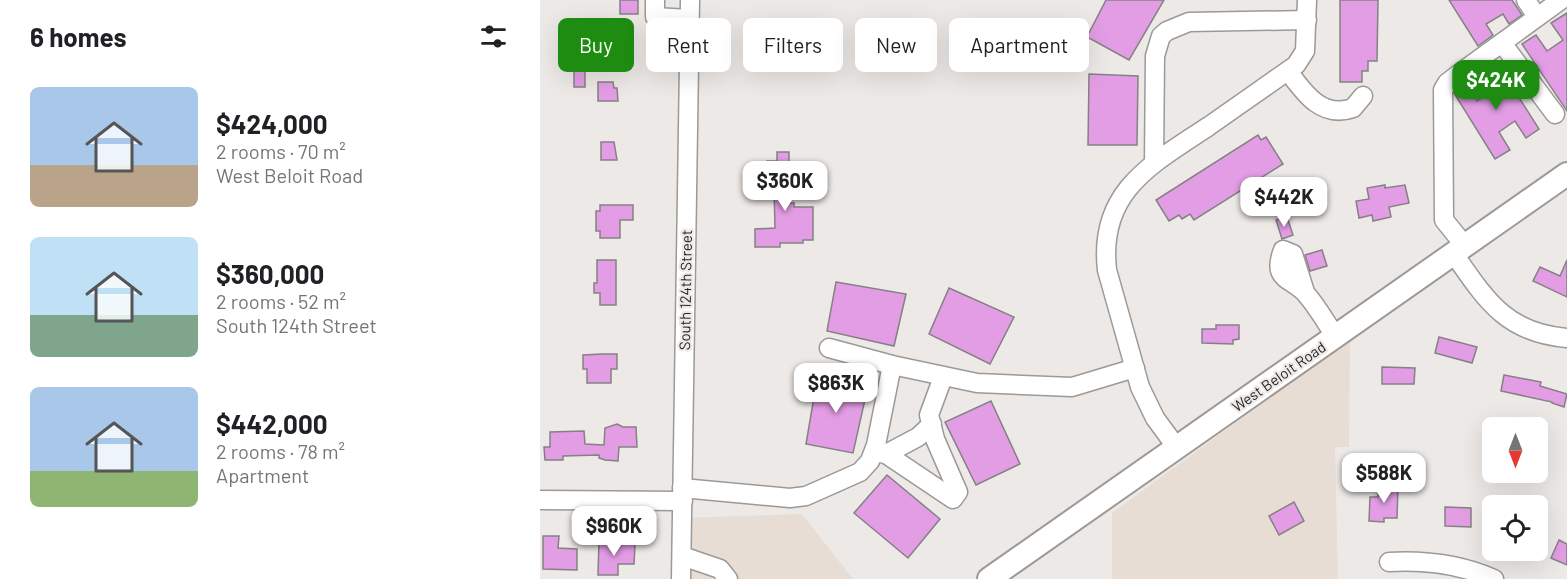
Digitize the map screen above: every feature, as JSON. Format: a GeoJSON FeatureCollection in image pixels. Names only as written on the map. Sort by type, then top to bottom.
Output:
{"type":"FeatureCollection","features":[{"type":"Feature","properties":{"kind":"main road","name":"West Beloit Road"},"geometry":{"type":"LineString","coordinates":[[989,579],[1567,174]]}},
{"type":"Feature","properties":{"kind":"street"},"geometry":{"type":"LineString","coordinates":[[655,0],[655,18]]}},
{"type":"Feature","properties":{"kind":"street","name":"South 124th Street"},"geometry":{"type":"LineString","coordinates":[[689,18],[690,0]]}},
{"type":"Feature","properties":{"kind":"street"},"geometry":{"type":"LineString","coordinates":[[1177,448],[1146,402],[1135,368],[1110,283],[1106,256],[1110,221],[1125,190],[1154,163],[1296,65],[1305,51],[1307,0]]}},
{"type":"Feature","properties":{"kind":"street"},"geometry":{"type":"LineString","coordinates":[[1526,0],[1538,17]]}},
{"type":"Feature","properties":{"kind":"street"},"geometry":{"type":"LineString","coordinates":[[1561,0],[1450,80],[1442,95],[1444,220],[1486,300],[1509,321],[1523,328],[1567,338]]}},
{"type":"Feature","properties":{"kind":"street"},"geometry":{"type":"LineString","coordinates":[[1154,163],[1155,56],[1161,36],[1189,22],[1307,20]]}},
{"type":"Feature","properties":{"kind":"street"},"geometry":{"type":"LineString","coordinates":[[1502,43],[1555,114]]}},
{"type":"Feature","properties":{"kind":"street"},"geometry":{"type":"LineString","coordinates":[[1288,70],[1304,93],[1317,105],[1333,112],[1353,108],[1363,96]]}},
{"type":"Feature","properties":{"kind":"street","name":"South 124th Street"},"geometry":{"type":"LineString","coordinates":[[681,579],[688,72]]}},
{"type":"Feature","properties":{"kind":"street"},"geometry":{"type":"LineString","coordinates":[[1305,292],[1336,337]]}},
{"type":"Feature","properties":{"kind":"street"},"geometry":{"type":"LineString","coordinates":[[829,348],[892,365],[977,383],[1072,387],[1135,368]]}},
{"type":"Feature","properties":{"kind":"street"},"geometry":{"type":"LineString","coordinates":[[880,453],[892,365]]}},
{"type":"Feature","properties":{"kind":"street"},"geometry":{"type":"LineString","coordinates":[[880,453],[953,498],[958,492],[935,439],[929,415],[943,377]]}},
{"type":"Feature","properties":{"kind":"street"},"geometry":{"type":"LineString","coordinates":[[540,500],[682,495],[790,498],[806,496],[860,472],[880,453],[918,437],[932,424]]}},
{"type":"Feature","properties":{"kind":"street"},"geometry":{"type":"LineString","coordinates":[[682,556],[720,569],[728,579]]}},
{"type":"Feature","properties":{"kind":"street"},"geometry":{"type":"LineString","coordinates":[[1389,562],[1449,566],[1494,579]]}},
{"type":"Feature","properties":{"kind":"shaded area"},"geometry":{"type":"Polygon","coordinates":[[[1350,339],[1349,447],[1335,447],[1338,579],[1112,579],[1112,513],[1350,339]]]}},
{"type":"Feature","properties":{"kind":"shaded area"},"geometry":{"type":"Polygon","coordinates":[[[802,514],[853,579],[681,579],[682,518],[802,514]]]}},
{"type":"Feature","properties":{"kind":"building"},"geometry":{"type":"Polygon","coordinates":[[[620,0],[638,0],[638,14],[620,14],[620,0]]]}},
{"type":"Feature","properties":{"kind":"building"},"geometry":{"type":"Polygon","coordinates":[[[1106,0],[1164,0],[1129,60],[1089,38],[1089,33],[1106,0]]]}},
{"type":"Feature","properties":{"kind":"building"},"geometry":{"type":"Polygon","coordinates":[[[1340,0],[1378,0],[1377,61],[1368,61],[1368,71],[1362,71],[1362,82],[1340,82],[1340,0]]]}},
{"type":"Feature","properties":{"kind":"building"},"geometry":{"type":"Polygon","coordinates":[[[1449,0],[1512,0],[1522,15],[1509,24],[1503,14],[1486,24],[1493,35],[1478,46],[1449,0]]]}},
{"type":"Feature","properties":{"kind":"building"},"geometry":{"type":"Polygon","coordinates":[[[1567,13],[1567,111],[1522,44],[1536,35],[1547,51],[1563,40],[1551,23],[1567,13]]]}},
{"type":"Feature","properties":{"kind":"building"},"geometry":{"type":"Polygon","coordinates":[[[1497,63],[1539,129],[1526,138],[1515,121],[1499,132],[1510,150],[1495,159],[1454,93],[1467,85],[1477,101],[1493,91],[1482,73],[1497,63]]]}},
{"type":"Feature","properties":{"kind":"building"},"geometry":{"type":"Polygon","coordinates":[[[574,72],[585,72],[585,87],[574,87],[574,72]]]}},
{"type":"Feature","properties":{"kind":"building"},"geometry":{"type":"Polygon","coordinates":[[[1089,74],[1138,76],[1137,145],[1088,145],[1089,74]]]}},
{"type":"Feature","properties":{"kind":"building"},"geometry":{"type":"Polygon","coordinates":[[[598,82],[613,82],[614,88],[617,88],[618,101],[598,101],[598,82]]]}},
{"type":"Feature","properties":{"kind":"building"},"geometry":{"type":"Polygon","coordinates":[[[1258,135],[1261,140],[1266,137],[1283,164],[1194,220],[1190,214],[1182,219],[1179,215],[1169,221],[1156,200],[1258,135]]]}},
{"type":"Feature","properties":{"kind":"building"},"geometry":{"type":"Polygon","coordinates":[[[601,142],[614,142],[617,160],[601,160],[601,142]]]}},
{"type":"Feature","properties":{"kind":"building"},"geometry":{"type":"Polygon","coordinates":[[[777,152],[789,152],[789,164],[785,164],[786,203],[794,203],[794,207],[813,207],[813,240],[803,240],[803,243],[780,243],[780,247],[755,247],[755,229],[775,228],[774,187],[768,187],[767,161],[777,161],[777,152]]]}},
{"type":"Feature","properties":{"kind":"building"},"geometry":{"type":"Polygon","coordinates":[[[1385,185],[1385,188],[1405,185],[1409,203],[1389,207],[1391,217],[1373,221],[1372,215],[1359,218],[1356,201],[1369,199],[1367,188],[1385,185]]]}},
{"type":"Feature","properties":{"kind":"building"},"geometry":{"type":"Polygon","coordinates":[[[1319,195],[1321,207],[1301,211],[1299,199],[1319,195]]]}},
{"type":"Feature","properties":{"kind":"building"},"geometry":{"type":"Polygon","coordinates":[[[600,205],[633,205],[633,220],[620,220],[620,238],[600,238],[600,231],[596,231],[596,211],[600,211],[600,205]]]}},
{"type":"Feature","properties":{"kind":"building"},"geometry":{"type":"Polygon","coordinates":[[[1287,217],[1293,235],[1282,239],[1276,220],[1287,217]]]}},
{"type":"Feature","properties":{"kind":"building"},"geometry":{"type":"Polygon","coordinates":[[[1322,250],[1327,266],[1310,271],[1305,255],[1322,250]]]}},
{"type":"Feature","properties":{"kind":"building"},"geometry":{"type":"Polygon","coordinates":[[[597,260],[616,260],[616,305],[600,305],[600,293],[594,293],[594,283],[597,283],[597,260]]]}},
{"type":"Feature","properties":{"kind":"building"},"geometry":{"type":"Polygon","coordinates":[[[1567,260],[1567,297],[1533,281],[1540,267],[1560,276],[1567,260]]]}},
{"type":"Feature","properties":{"kind":"building"},"geometry":{"type":"Polygon","coordinates":[[[836,282],[906,294],[894,346],[827,331],[836,282]]]}},
{"type":"Feature","properties":{"kind":"building"},"geometry":{"type":"Polygon","coordinates":[[[949,288],[1014,317],[990,364],[929,334],[949,288]]]}},
{"type":"Feature","properties":{"kind":"building"},"geometry":{"type":"Polygon","coordinates":[[[1216,325],[1239,325],[1239,339],[1233,340],[1233,344],[1202,343],[1202,329],[1216,329],[1216,325]]]}},
{"type":"Feature","properties":{"kind":"building"},"geometry":{"type":"Polygon","coordinates":[[[1439,337],[1477,347],[1472,363],[1435,353],[1439,337]]]}},
{"type":"Feature","properties":{"kind":"building"},"geometry":{"type":"Polygon","coordinates":[[[617,354],[617,369],[611,369],[611,383],[587,383],[587,369],[583,369],[583,355],[617,354]]]}},
{"type":"Feature","properties":{"kind":"building"},"geometry":{"type":"Polygon","coordinates":[[[1382,367],[1415,368],[1414,384],[1382,384],[1382,367]]]}},
{"type":"Feature","properties":{"kind":"building"},"geometry":{"type":"Polygon","coordinates":[[[818,374],[868,386],[853,453],[806,444],[818,374]]]}},
{"type":"Feature","properties":{"kind":"building"},"geometry":{"type":"Polygon","coordinates":[[[1504,375],[1541,382],[1540,386],[1567,394],[1564,407],[1552,402],[1501,391],[1504,375]]]}},
{"type":"Feature","properties":{"kind":"building"},"geometry":{"type":"Polygon","coordinates":[[[991,401],[1020,464],[976,485],[945,422],[991,401]]]}},
{"type":"Feature","properties":{"kind":"building"},"geometry":{"type":"Polygon","coordinates":[[[617,424],[623,427],[636,427],[637,447],[619,447],[618,461],[605,460],[599,458],[599,455],[563,456],[563,460],[545,460],[544,447],[550,447],[550,432],[584,431],[585,444],[604,445],[605,428],[617,424]]]}},
{"type":"Feature","properties":{"kind":"building"},"geometry":{"type":"Polygon","coordinates":[[[887,475],[940,519],[908,558],[854,513],[887,475]]]}},
{"type":"Feature","properties":{"kind":"building"},"geometry":{"type":"Polygon","coordinates":[[[1378,486],[1398,487],[1397,518],[1384,518],[1384,522],[1369,521],[1370,497],[1378,497],[1378,486]]]}},
{"type":"Feature","properties":{"kind":"building"},"geometry":{"type":"Polygon","coordinates":[[[1294,502],[1304,521],[1279,535],[1269,516],[1294,502]]]}},
{"type":"Feature","properties":{"kind":"building"},"geometry":{"type":"Polygon","coordinates":[[[1445,507],[1471,508],[1471,527],[1445,526],[1445,507]]]}},
{"type":"Feature","properties":{"kind":"building"},"geometry":{"type":"Polygon","coordinates":[[[543,536],[559,536],[558,548],[577,549],[577,570],[543,569],[543,536]]]}},
{"type":"Feature","properties":{"kind":"building"},"geometry":{"type":"Polygon","coordinates":[[[599,540],[635,544],[634,564],[618,564],[618,575],[598,575],[599,540]]]}},
{"type":"Feature","properties":{"kind":"building"},"geometry":{"type":"Polygon","coordinates":[[[1559,540],[1567,544],[1567,565],[1551,558],[1559,540]]]}}]}
